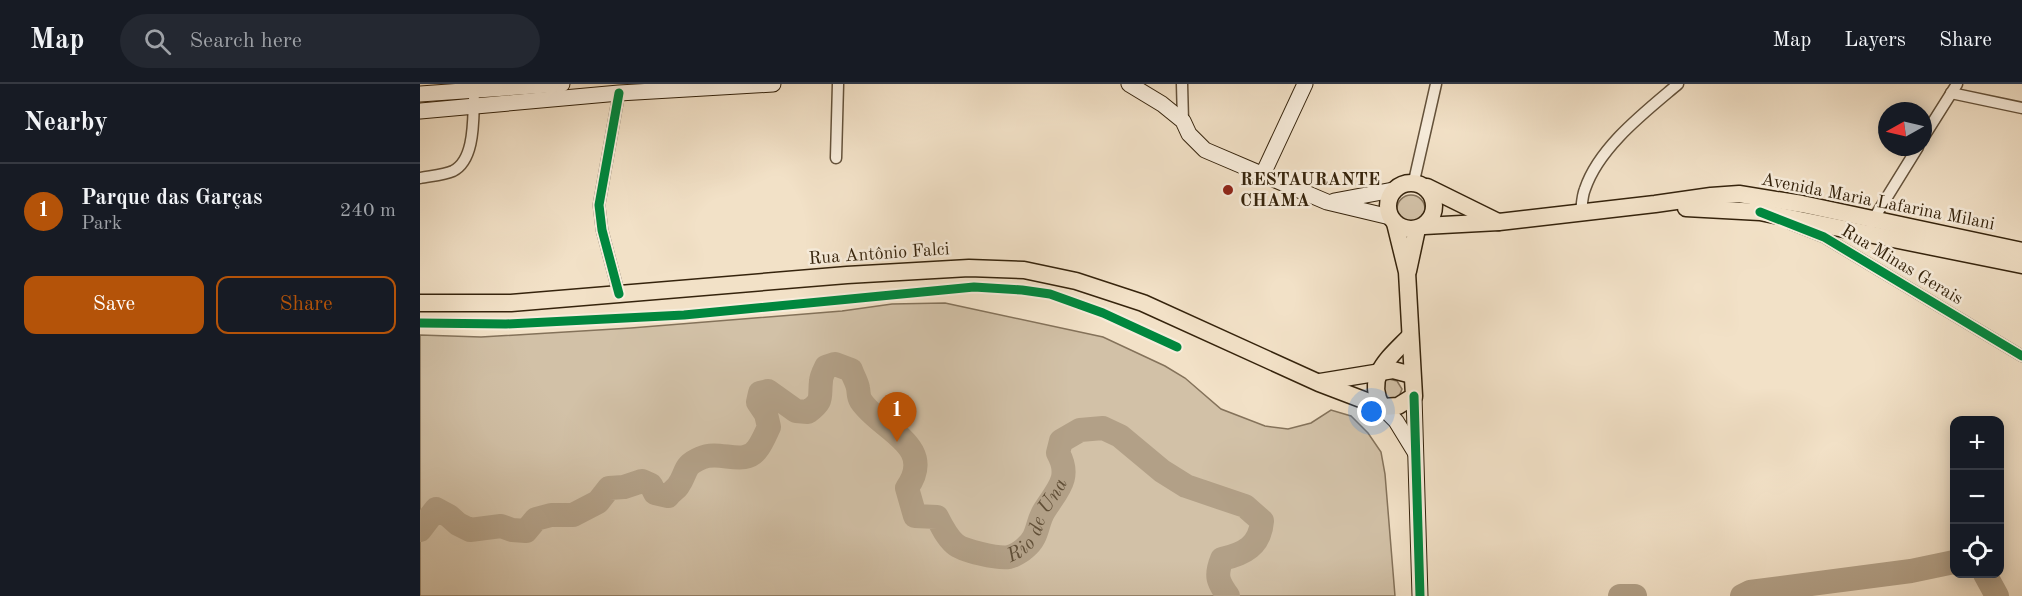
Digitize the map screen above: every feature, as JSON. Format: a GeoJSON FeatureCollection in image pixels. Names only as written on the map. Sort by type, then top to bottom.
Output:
{"type":"FeatureCollection","features":[{"type":"Feature","properties":{"kind":"main road"},"geometry":{"type":"LineString","coordinates":[[420,111],[474,107],[562,84]]}},
{"type":"Feature","properties":{"kind":"main road"},"geometry":{"type":"LineString","coordinates":[[420,94],[475,87],[524,95],[619,93],[774,84]]}},
{"type":"Feature","properties":{"kind":"main road"},"geometry":{"type":"LineString","coordinates":[[1129,84],[1162,104],[1183,121],[1189,134],[1205,150],[1327,202],[1392,220],[1409,230],[1420,227],[1433,215],[1434,200],[1420,184]]}},
{"type":"Feature","properties":{"kind":"main road"},"geometry":{"type":"LineString","coordinates":[[1263,174],[1305,84]]}},
{"type":"Feature","properties":{"kind":"main road"},"geometry":{"type":"LineString","coordinates":[[1420,596],[1414,396],[1407,272],[1387,203],[1393,190],[1402,183],[1420,184],[1499,222]]}},
{"type":"Feature","properties":{"kind":"main road"},"geometry":{"type":"LineString","coordinates":[[1327,202],[1393,190]]}},
{"type":"Feature","properties":{"kind":"main road","name":"Avenida Maria Lafarina Milani"},"geometry":{"type":"LineString","coordinates":[[1420,227],[1499,222],[1739,194],[1802,204],[1868,227],[2022,265]]}},
{"type":"Feature","properties":{"kind":"main road","name":"Avenida Maria Lafarina Milani"},"geometry":{"type":"LineString","coordinates":[[1655,204],[1760,212],[2022,251]]}},
{"type":"Feature","properties":{"kind":"main road"},"geometry":{"type":"LineString","coordinates":[[1407,272],[1420,227]]}},
{"type":"Feature","properties":{"kind":"main road","name":"Rua Antônio Falci"},"geometry":{"type":"LineString","coordinates":[[420,303],[511,303],[869,273],[969,268],[1024,270],[1076,281],[1143,303],[1319,382],[1382,407]]}},
{"type":"Feature","properties":{"kind":"main road"},"geometry":{"type":"LineString","coordinates":[[1410,336],[1385,362],[1375,385],[1376,396],[1382,407],[1402,429],[1416,455]]}},
{"type":"Feature","properties":{"kind":"main road"},"geometry":{"type":"LineString","coordinates":[[1319,382],[1393,370],[1413,375]]}},
{"type":"Feature","properties":{"kind":"main road"},"geometry":{"type":"LineString","coordinates":[[1382,407],[1398,406],[1414,396]]}},
{"type":"Feature","properties":{"kind":"street"},"geometry":{"type":"LineString","coordinates":[[836,158],[838,84]]}},
{"type":"Feature","properties":{"kind":"street"},"geometry":{"type":"LineString","coordinates":[[1182,84],[1183,121]]}},
{"type":"Feature","properties":{"kind":"street"},"geometry":{"type":"LineString","coordinates":[[1420,184],[1436,84]]}},
{"type":"Feature","properties":{"kind":"street"},"geometry":{"type":"LineString","coordinates":[[1581,212],[1584,191],[1592,173],[1604,156],[1630,125],[1678,84]]}},
{"type":"Feature","properties":{"kind":"street"},"geometry":{"type":"LineString","coordinates":[[420,178],[453,171],[463,163],[469,148],[475,87]]}},
{"type":"Feature","properties":{"kind":"street"},"geometry":{"type":"LineString","coordinates":[[1932,123],[1954,88],[2022,108]]}},
{"type":"Feature","properties":{"kind":"street"},"geometry":{"type":"LineString","coordinates":[[619,93],[599,205],[602,230],[619,294]]}},
{"type":"Feature","properties":{"kind":"street"},"geometry":{"type":"LineString","coordinates":[[1868,227],[1912,156]]}},
{"type":"Feature","properties":{"kind":"street"},"geometry":{"type":"LineString","coordinates":[[1802,204],[1811,221],[1824,237]]}},
{"type":"Feature","properties":{"kind":"street","name":"Rua Minas Gerais"},"geometry":{"type":"LineString","coordinates":[[1760,212],[1824,237],[2022,356]]}},
{"type":"Feature","properties":{"kind":"shaded area"},"geometry":{"type":"Polygon","coordinates":[[[1411,195],[1421,199],[1425,209],[1421,219],[1411,223],[1401,219],[1397,209],[1401,199],[1411,195]]]}},
{"type":"Feature","properties":{"kind":"shaded area"},"geometry":{"type":"Polygon","coordinates":[[[945,303],[1103,337],[1185,378],[1221,409],[1265,426],[1288,429],[1311,423],[1331,410],[1351,416],[1368,433],[1381,452],[1385,474],[1395,596],[420,596],[420,335],[481,337],[631,328],[842,311],[892,304],[945,303]]]}},
{"type":"Feature","properties":{"kind":"shaded area"},"geometry":{"type":"Polygon","coordinates":[[[1385,380],[1397,381],[1402,389],[1398,399],[1388,401],[1380,387],[1385,380]]]}},
{"type":"Feature","properties":{"kind":"waterway","name":"Rio de Una"},"geometry":{"type":"LineString","coordinates":[[420,530],[436,509],[470,530],[501,526],[526,531],[536,519],[551,515],[573,515],[598,502],[609,488],[624,487],[642,481],[651,485],[655,493],[668,496],[678,486],[688,467],[701,458],[716,455],[739,458],[753,454],[769,427],[766,414],[758,402],[760,393],[768,391],[796,411],[808,412],[819,401],[826,367],[835,364],[851,370],[861,401],[911,449],[915,460],[914,473],[907,488],[915,516],[937,517],[950,538],[959,547],[997,557],[1013,556],[1024,549],[1033,539],[1041,516],[1061,484],[1064,470],[1058,453],[1061,441],[1080,430],[1103,428],[1120,436],[1162,471],[1186,486],[1245,506],[1262,521],[1258,537],[1250,547],[1222,559],[1219,579],[1228,596]]}},
{"type":"Feature","properties":{"kind":"waterway","name":"Rio de Una"},"geometry":{"type":"LineString","coordinates":[[1742,596],[1750,592],[1911,571],[1950,563]]}},
{"type":"Feature","properties":{"kind":"waterway","name":"Rio de Una"},"geometry":{"type":"LineString","coordinates":[[1987,578],[1997,596]]}},
{"type":"Feature","properties":{"kind":"waterway","name":"Rio de Una"},"geometry":{"type":"LineString","coordinates":[[1620,596],[1635,596]]}},
{"type":"Feature","properties":{"kind":"cycle path"},"geometry":{"type":"LineString","coordinates":[[619,93],[599,205],[602,230],[619,294]]}},
{"type":"Feature","properties":{"kind":"cycle path"},"geometry":{"type":"LineString","coordinates":[[1760,212],[1824,237],[2022,356]]}},
{"type":"Feature","properties":{"kind":"cycle path"},"geometry":{"type":"LineString","coordinates":[[420,323],[506,324],[684,315],[974,287],[1050,294],[1103,313],[1177,347]]}},
{"type":"Feature","properties":{"kind":"cycle path"},"geometry":{"type":"LineString","coordinates":[[1414,396],[1420,596]]}},
{"type":"Feature","properties":{"kind":"place","name":"RESTAURANTE CHAMA"},"geometry":{"type":"Point","coordinates":[1228,190]}},
{"type":"Feature","properties":{"kind":"place","name":"Parque das Garças"},"geometry":{"type":"Point","coordinates":[897,442]}}]}
